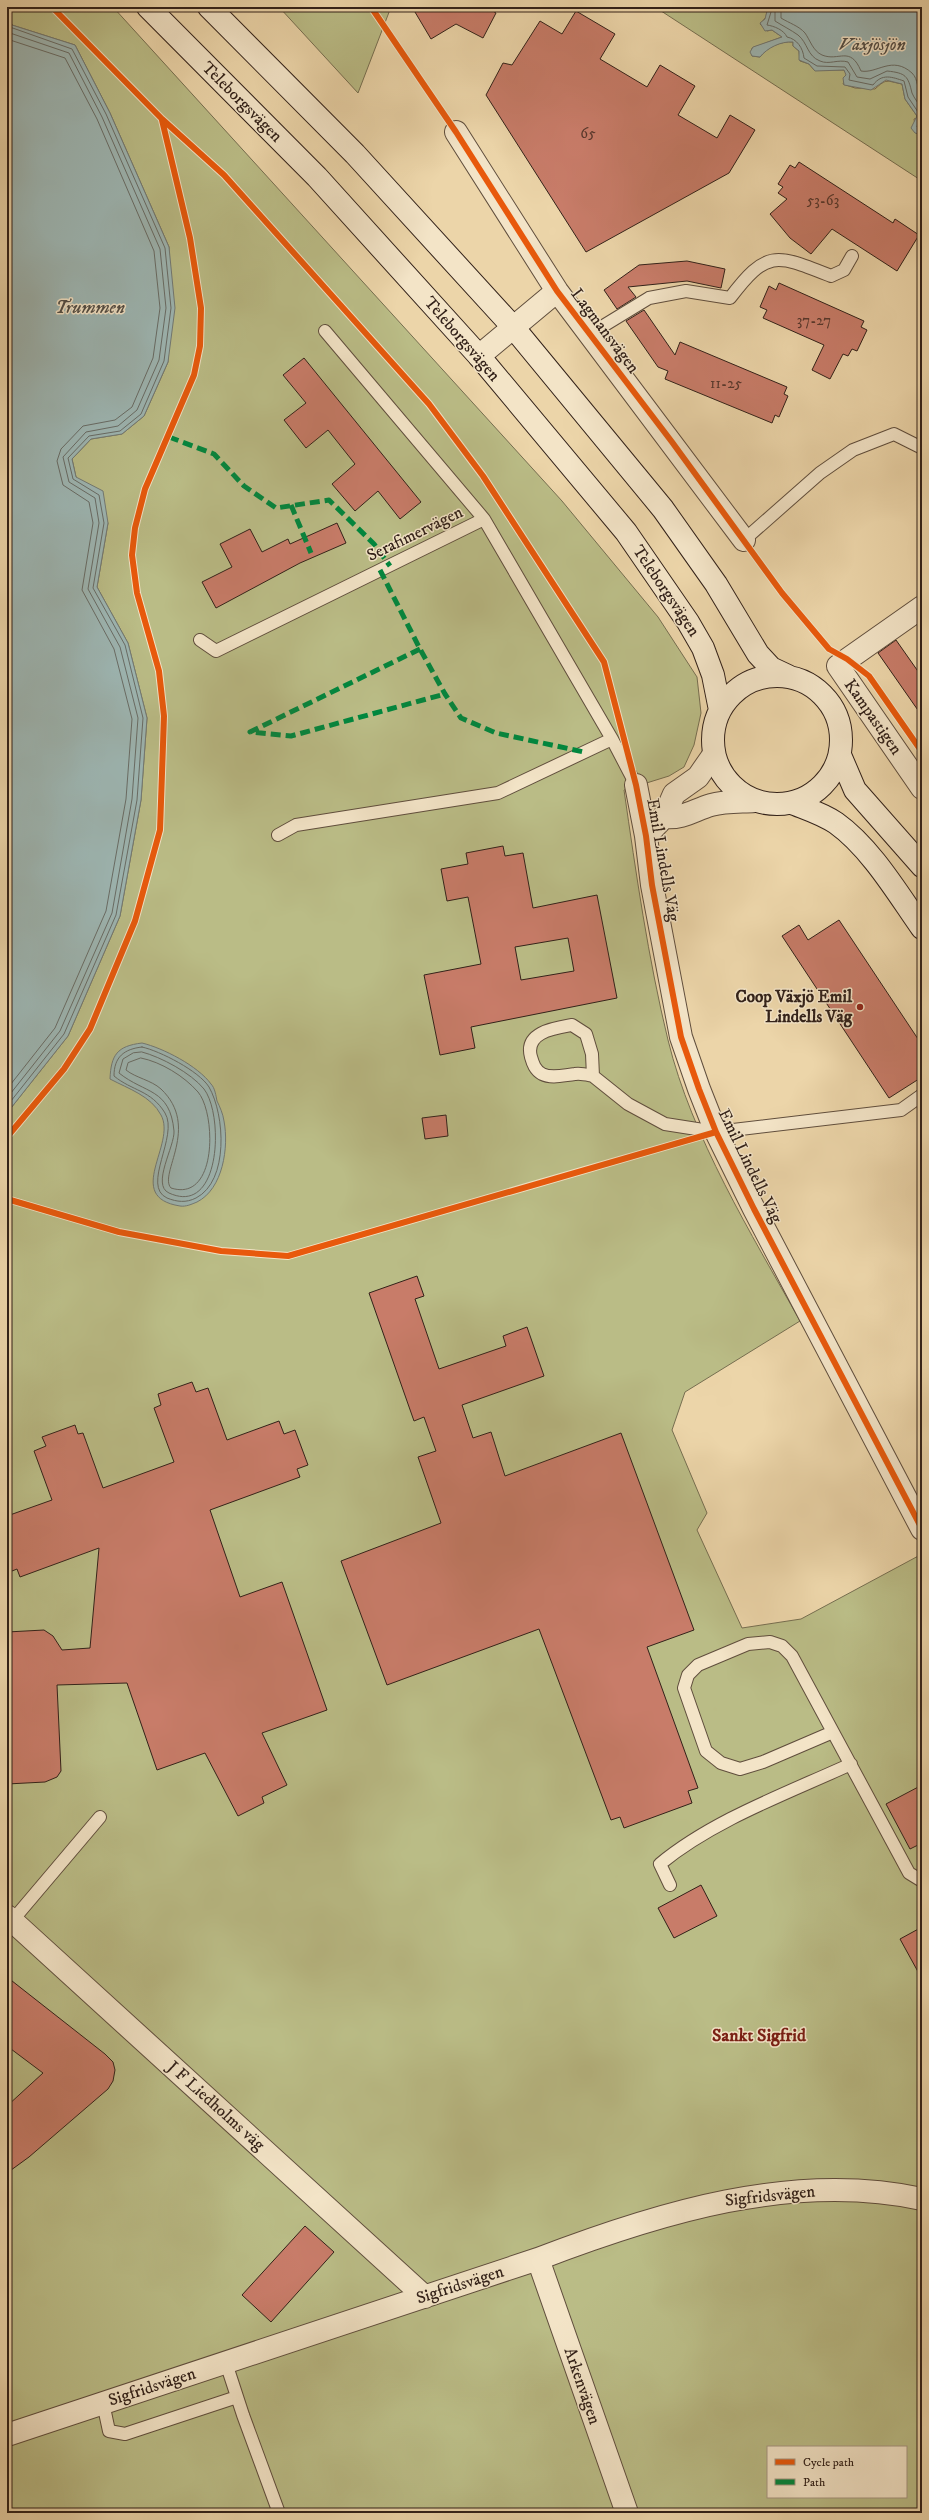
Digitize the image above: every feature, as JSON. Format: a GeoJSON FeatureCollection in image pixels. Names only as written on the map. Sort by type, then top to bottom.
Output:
{"type":"FeatureCollection","features":[{"type":"Feature","properties":{"kind":"street","name":"Teleborgsvägen"},"geometry":{"type":"LineString","coordinates":[[148,7],[316,177],[478,356],[626,532],[688,622],[703,648],[713,675],[720,710]]}},
{"type":"Feature","properties":{"kind":"street"},"geometry":{"type":"LineString","coordinates":[[209,7],[355,154],[513,327],[663,509],[716,584],[758,654],[771,668],[815,688],[835,711],[842,740],[840,755],[833,772],[822,786],[808,797],[792,803],[767,804],[755,801],[740,793],[728,783],[719,769],[714,754],[714,724],[720,710],[729,697],[741,686],[756,679],[771,676],[788,676]]}},
{"type":"Feature","properties":{"kind":"street","name":"Lagmansvägen"},"geometry":{"type":"LineString","coordinates":[[456,132],[557,291],[744,540]]}},
{"type":"Feature","properties":{"kind":"street","name":"Lagmansvägen"},"geometry":{"type":"LineString","coordinates":[[478,356],[557,291]]}},
{"type":"Feature","properties":{"kind":"street","name":"Kampastigen"},"geometry":{"type":"LineString","coordinates":[[922,607],[838,666],[922,788]]}},
{"type":"Feature","properties":{"kind":"street","name":"Emil Lindells Väg"},"geometry":{"type":"LineString","coordinates":[[646,836],[664,817],[674,794],[698,777],[714,754]]}},
{"type":"Feature","properties":{"kind":"street"},"geometry":{"type":"LineString","coordinates":[[840,755],[855,790],[922,866]]}},
{"type":"Feature","properties":{"kind":"street","name":"Emil Lindells Väg"},"geometry":{"type":"LineString","coordinates":[[636,785],[646,836],[652,885],[681,1036],[716,1132],[807,1313],[916,1504],[922,1529]]}},
{"type":"Feature","properties":{"kind":"street","name":"Emil Lindells Väg"},"geometry":{"type":"LineString","coordinates":[[664,817],[676,818],[712,805],[755,801]]}},
{"type":"Feature","properties":{"kind":"street"},"geometry":{"type":"LineString","coordinates":[[792,803],[827,818],[843,828],[873,860],[922,928]]}},
{"type":"Feature","properties":{"kind":"street","name":"J F Liedholms väg"},"geometry":{"type":"LineString","coordinates":[[10,1918],[425,2297]]}},
{"type":"Feature","properties":{"kind":"street","name":"Sigfridsvägen"},"geometry":{"type":"LineString","coordinates":[[7,2435],[538,2259],[614,2230],[718,2202],[832,2189],[886,2192],[922,2199]]}},
{"type":"Feature","properties":{"kind":"street","name":"Arkenvägen"},"geometry":{"type":"LineString","coordinates":[[538,2259],[627,2513]]}},
{"type":"Feature","properties":{"kind":"lane","name":"Lagmansvägen"},"geometry":{"type":"LineString","coordinates":[[590,334],[649,298],[686,291],[730,298],[749,273],[764,263],[782,259],[830,276],[844,270],[852,256]]}},
{"type":"Feature","properties":{"kind":"lane"},"geometry":{"type":"LineString","coordinates":[[325,331],[484,519]]}},
{"type":"Feature","properties":{"kind":"lane"},"geometry":{"type":"LineString","coordinates":[[744,540],[820,473],[853,450],[894,434],[922,448]]}},
{"type":"Feature","properties":{"kind":"lane","name":"Serafimervägen"},"geometry":{"type":"LineString","coordinates":[[200,640],[216,651],[484,519],[612,739],[636,785]]}},
{"type":"Feature","properties":{"kind":"lane"},"geometry":{"type":"LineString","coordinates":[[278,835],[296,825],[498,794],[612,739]]}},
{"type":"Feature","properties":{"kind":"lane"},"geometry":{"type":"LineString","coordinates":[[572,1025],[586,1034],[592,1054],[594,1076],[577,1074],[556,1077],[542,1074],[534,1067],[529,1052],[535,1037],[549,1029],[572,1025]]}},
{"type":"Feature","properties":{"kind":"lane","name":"Emil Lindells Väg"},"geometry":{"type":"LineString","coordinates":[[594,1076],[628,1104],[666,1124],[716,1132],[901,1110],[922,1095]]}},
{"type":"Feature","properties":{"kind":"lane"},"geometry":{"type":"LineString","coordinates":[[833,1732],[763,1762],[740,1769],[720,1763],[706,1751],[684,1688],[688,1675],[698,1665],[748,1644],[770,1642],[782,1646],[792,1656],[851,1764],[909,1873],[922,1881]]}},
{"type":"Feature","properties":{"kind":"lane"},"geometry":{"type":"LineString","coordinates":[[670,1885],[660,1864],[671,1855],[700,1836],[851,1764]]}},
{"type":"Feature","properties":{"kind":"lane"},"geometry":{"type":"LineString","coordinates":[[10,1918],[100,1817]]}},
{"type":"Feature","properties":{"kind":"lane"},"geometry":{"type":"LineString","coordinates":[[226,2363],[279,2513]]}},
{"type":"Feature","properties":{"kind":"lane"},"geometry":{"type":"LineString","coordinates":[[103,2403],[109,2431],[126,2434],[237,2397]]}},
{"type":"Feature","properties":{"kind":"green space"},"geometry":{"type":"Polygon","coordinates":[[[13,7],[113,7],[562,501],[658,617],[697,677],[701,713],[694,745],[684,767],[669,776],[624,790],[648,947],[668,1040],[692,1113],[707,1149],[743,1219],[800,1321],[685,1392],[672,1430],[707,1513],[697,1530],[742,1628],[801,1619],[922,1554],[922,2513],[7,2513],[7,1113],[68,1036],[120,916],[141,800],[147,718],[128,643],[97,587],[108,523],[76,477],[72,459],[91,439],[122,434],[144,416],[168,362],[169,247],[110,113],[75,45],[12,25],[9,18],[13,7]]]}},
{"type":"Feature","properties":{"kind":"green space"},"geometry":{"type":"Polygon","coordinates":[[[279,7],[391,7],[358,93],[279,7]]]}},
{"type":"Feature","properties":{"kind":"green space"},"geometry":{"type":"Polygon","coordinates":[[[655,7],[726,7],[730,12],[734,7],[764,7],[767,10],[766,17],[760,24],[767,31],[772,30],[782,37],[752,48],[752,56],[760,57],[766,50],[775,45],[793,42],[793,46],[799,51],[800,61],[809,64],[814,70],[844,70],[847,75],[843,84],[855,88],[875,89],[887,81],[902,84],[905,99],[917,116],[917,118],[914,119],[916,132],[922,135],[922,181],[655,7]]]}},
{"type":"Feature","properties":{"kind":"water","name":"Trummen"},"geometry":{"type":"Polygon","coordinates":[[[7,7],[13,7],[9,18],[12,25],[75,45],[110,113],[169,247],[175,308],[168,362],[144,416],[122,434],[91,439],[72,459],[76,477],[103,491],[108,523],[97,587],[128,643],[147,718],[141,800],[120,916],[68,1036],[7,1113],[7,7]]]}},
{"type":"Feature","properties":{"kind":"water","name":"Växjösjön"},"geometry":{"type":"Polygon","coordinates":[[[764,7],[922,7],[922,135],[915,133],[911,128],[917,116],[905,99],[902,84],[886,80],[871,90],[844,85],[843,78],[846,75],[844,70],[815,71],[809,64],[799,60],[799,51],[793,46],[793,42],[775,46],[766,51],[760,57],[752,56],[750,52],[753,47],[782,37],[772,30],[765,31],[760,23],[765,19],[767,11],[764,7]]]}},
{"type":"Feature","properties":{"kind":"water"},"geometry":{"type":"Polygon","coordinates":[[[142,1043],[170,1053],[189,1064],[205,1077],[215,1092],[223,1116],[226,1143],[225,1155],[218,1178],[213,1188],[206,1196],[189,1205],[180,1206],[163,1201],[155,1192],[153,1181],[163,1140],[164,1127],[161,1115],[157,1108],[145,1098],[110,1079],[112,1064],[117,1053],[121,1049],[133,1044],[142,1043]]]}},
{"type":"Feature","properties":{"kind":"building"},"geometry":{"type":"Polygon","coordinates":[[[412,7],[486,7],[496,13],[483,38],[456,24],[431,39],[412,7]]]}},
{"type":"Feature","properties":{"kind":"building"},"geometry":{"type":"Polygon","coordinates":[[[576,11],[615,34],[600,59],[647,87],[660,65],[695,86],[678,115],[717,138],[730,115],[755,130],[729,173],[586,252],[486,95],[503,63],[512,65],[540,21],[562,34],[576,11]]]}},
{"type":"Feature","properties":{"kind":"building"},"geometry":{"type":"Polygon","coordinates":[[[799,162],[893,223],[895,219],[919,235],[897,271],[832,229],[811,254],[790,238],[770,214],[787,199],[778,193],[783,187],[778,184],[790,165],[795,168],[799,162]]]}},
{"type":"Feature","properties":{"kind":"building"},"geometry":{"type":"Polygon","coordinates":[[[687,261],[725,269],[721,288],[687,281],[628,287],[636,297],[617,309],[604,290],[639,265],[687,261]]]}},
{"type":"Feature","properties":{"kind":"building"},"geometry":{"type":"Polygon","coordinates":[[[779,283],[864,321],[861,327],[867,330],[857,351],[852,349],[848,356],[843,354],[830,379],[812,370],[824,345],[763,318],[767,310],[760,307],[769,286],[776,290],[779,283]]]}},
{"type":"Feature","properties":{"kind":"building"},"geometry":{"type":"Polygon","coordinates":[[[644,310],[675,355],[680,342],[787,387],[784,394],[788,396],[779,417],[775,415],[772,423],[665,379],[668,371],[658,367],[626,321],[644,310]]]}},
{"type":"Feature","properties":{"kind":"building"},"geometry":{"type":"Polygon","coordinates":[[[304,358],[421,502],[400,519],[378,491],[355,511],[332,484],[355,464],[328,430],[306,448],[284,420],[306,403],[283,375],[304,358]]]}},
{"type":"Feature","properties":{"kind":"building"},"geometry":{"type":"Polygon","coordinates":[[[337,523],[346,543],[300,563],[216,608],[202,582],[232,567],[220,544],[250,529],[262,552],[288,539],[290,544],[337,523]]]}},
{"type":"Feature","properties":{"kind":"building"},"geometry":{"type":"Polygon","coordinates":[[[896,640],[922,677],[922,716],[878,653],[896,640]]]}},
{"type":"Feature","properties":{"kind":"building"},"geometry":{"type":"Polygon","coordinates":[[[503,846],[505,856],[523,853],[533,908],[597,895],[617,998],[471,1027],[475,1048],[440,1055],[424,975],[481,964],[468,897],[447,901],[441,869],[468,864],[466,853],[503,846]],[[568,938],[515,947],[521,980],[574,971],[568,938]]]}},
{"type":"Feature","properties":{"kind":"building"},"geometry":{"type":"Polygon","coordinates":[[[839,920],[922,1045],[922,1077],[889,1098],[782,936],[799,925],[808,940],[839,920]]]}},
{"type":"Feature","properties":{"kind":"building"},"geometry":{"type":"Polygon","coordinates":[[[446,1115],[448,1136],[425,1139],[422,1118],[446,1115]]]}},
{"type":"Feature","properties":{"kind":"building"},"geometry":{"type":"Polygon","coordinates":[[[417,1276],[424,1296],[415,1299],[439,1369],[506,1346],[503,1336],[527,1327],[544,1376],[462,1405],[473,1438],[491,1432],[505,1476],[621,1433],[694,1630],[647,1647],[698,1788],[688,1791],[692,1803],[624,1828],[620,1817],[611,1820],[539,1629],[387,1685],[341,1561],[441,1523],[418,1457],[436,1451],[424,1417],[414,1421],[369,1293],[417,1276]]]}},
{"type":"Feature","properties":{"kind":"building"},"geometry":{"type":"Polygon","coordinates":[[[192,1382],[196,1392],[208,1388],[227,1440],[279,1421],[284,1434],[295,1430],[308,1465],[297,1469],[300,1477],[210,1510],[240,1597],[282,1582],[327,1710],[262,1733],[287,1785],[262,1797],[264,1803],[238,1816],[205,1753],[157,1770],[127,1683],[57,1685],[61,1771],[57,1777],[45,1782],[7,1784],[7,1632],[44,1630],[53,1636],[62,1650],[90,1648],[99,1548],[20,1577],[17,1569],[7,1573],[7,1516],[52,1500],[34,1451],[46,1446],[42,1437],[75,1425],[78,1434],[83,1433],[103,1488],[174,1462],[154,1408],[161,1405],[158,1394],[192,1382]]]}},
{"type":"Feature","properties":{"kind":"building"},"geometry":{"type":"Polygon","coordinates":[[[922,1785],[922,1843],[910,1849],[886,1804],[922,1785]]]}},
{"type":"Feature","properties":{"kind":"building"},"geometry":{"type":"Polygon","coordinates":[[[701,1885],[717,1916],[674,1938],[658,1908],[701,1885]]]}},
{"type":"Feature","properties":{"kind":"building"},"geometry":{"type":"Polygon","coordinates":[[[922,1927],[922,1979],[900,1939],[922,1927]]]}},
{"type":"Feature","properties":{"kind":"building"},"geometry":{"type":"Polygon","coordinates":[[[7,1977],[105,2054],[113,2062],[115,2070],[113,2081],[108,2089],[29,2157],[7,2173],[7,2106],[43,2073],[7,2046],[7,1977]]]}},
{"type":"Feature","properties":{"kind":"building"},"geometry":{"type":"Polygon","coordinates":[[[305,2226],[334,2252],[271,2322],[242,2295],[305,2226]]]}},
{"type":"Feature","properties":{"kind":"marked path"},"geometry":{"type":"LineString","coordinates":[[169,437],[214,454],[244,486],[276,508],[329,500],[374,544],[390,566]]}},
{"type":"Feature","properties":{"kind":"marked path"},"geometry":{"type":"LineString","coordinates":[[291,505],[311,553]]}},
{"type":"Feature","properties":{"kind":"marked path"},"geometry":{"type":"LineString","coordinates":[[380,570],[420,649],[445,694],[461,718],[496,733],[584,752]]}},
{"type":"Feature","properties":{"kind":"marked path"},"geometry":{"type":"LineString","coordinates":[[420,649],[250,732],[291,736],[445,694]]}},
{"type":"Feature","properties":{"kind":"cycle path"},"geometry":{"type":"LineString","coordinates":[[52,7],[162,119],[224,175],[429,404],[483,476],[604,662],[636,785],[646,836],[652,885],[681,1037],[699,1089],[716,1132],[754,1209],[922,1529]]}},
{"type":"Feature","properties":{"kind":"cycle path"},"geometry":{"type":"LineString","coordinates":[[371,7],[456,132],[557,291],[672,442],[782,593],[829,649],[847,659],[869,676],[922,752]]}},
{"type":"Feature","properties":{"kind":"cycle path"},"geometry":{"type":"LineString","coordinates":[[7,1137],[64,1069],[90,1029],[135,921],[160,830],[164,716],[159,671],[137,593],[132,555],[135,528],[145,489],[194,375],[200,346],[201,308],[190,238],[162,120]]}},
{"type":"Feature","properties":{"kind":"cycle path"},"geometry":{"type":"LineString","coordinates":[[7,1199],[119,1232],[221,1251],[288,1256],[716,1132]]}},
{"type":"Feature","properties":{"kind":"place","name":"Coop Växjö Emil Lindells Väg"},"geometry":{"type":"Point","coordinates":[860,1007]}},
{"type":"Feature","properties":{"kind":"district","name":"Sankt Sigfrid"},"geometry":{"type":"Point","coordinates":[759,2036]}}]}
